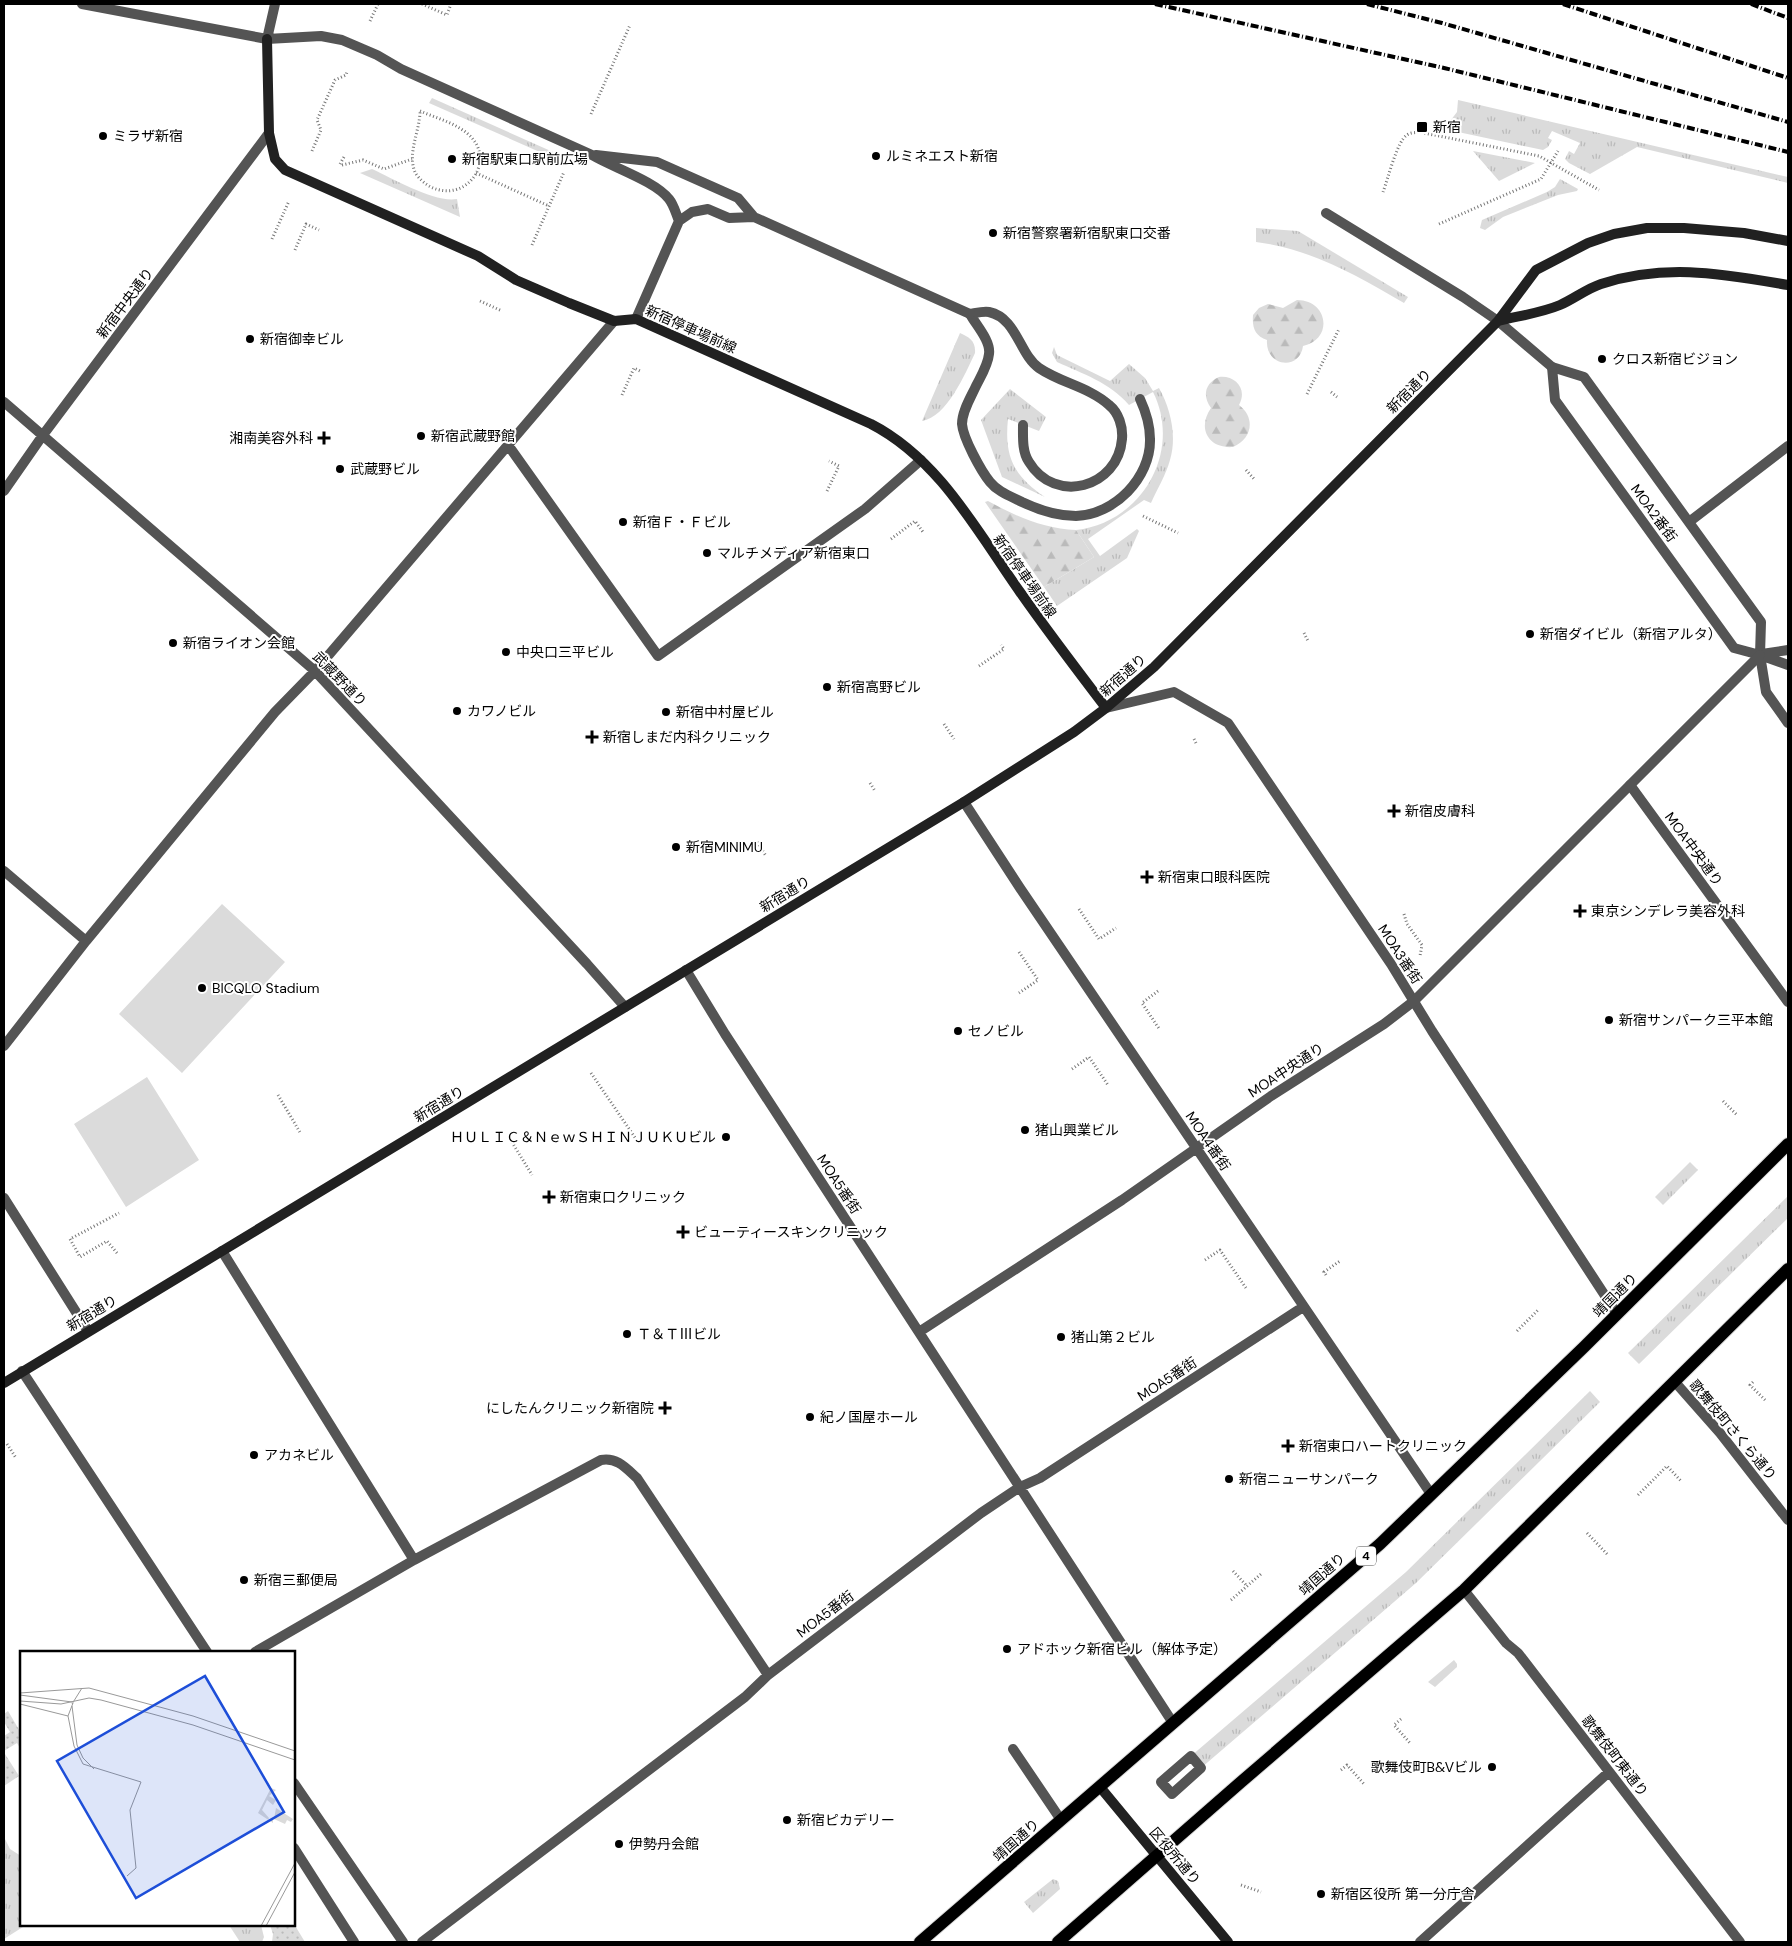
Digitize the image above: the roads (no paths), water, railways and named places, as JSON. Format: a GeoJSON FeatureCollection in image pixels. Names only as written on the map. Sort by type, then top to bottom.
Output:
{"type":"FeatureCollection","features":[{"type":"Feature","properties":{"kind":"main road","name":"新宿停車場前線"},"geometry":{"type":"LineString","coordinates":[[267,39],[269,133],[275,159],[285,170],[478,256],[516,280],[614,321],[636,319],[870,424],[894,437],[921,460],[954,497],[1052,638],[1106,708]]}},
{"type":"Feature","properties":{"kind":"main road","name":"新宿通り"},"geometry":{"type":"LineString","coordinates":[[4,1383],[964,802],[1047,750],[1106,708],[1174,647],[1498,321],[1536,270],[1588,243],[1614,234],[1647,228],[1684,228],[1744,233],[1788,241]]}},
{"type":"Feature","properties":{"kind":"main road"},"geometry":{"type":"LineString","coordinates":[[1498,321],[1560,305],[1600,285],[1646,274],[1674,271],[1702,272],[1788,285]]}},
{"type":"Feature","properties":{"kind":"main road","name":"靖国通り"},"geometry":{"type":"LineString","coordinates":[[920,1942],[1380,1544],[1617,1314],[1788,1144]]}},
{"type":"Feature","properties":{"kind":"main road"},"geometry":{"type":"LineString","coordinates":[[1058,1942],[1464,1590],[1788,1269]]}},
{"type":"Feature","properties":{"kind":"main road","name":"区役所通り"},"geometry":{"type":"LineString","coordinates":[[1100,1787],[1228,1942]]}},
{"type":"Feature","properties":{"kind":"street"},"geometry":{"type":"LineString","coordinates":[[82,4],[267,39],[321,36],[342,40],[377,54],[401,69],[592,155],[658,189],[669,199],[678,221]]}},
{"type":"Feature","properties":{"kind":"street"},"geometry":{"type":"LineString","coordinates":[[267,39],[275,4]]}},
{"type":"Feature","properties":{"kind":"street","name":"新宿中央通り"},"geometry":{"type":"LineString","coordinates":[[4,491],[43,435],[269,133]]}},
{"type":"Feature","properties":{"kind":"street"},"geometry":{"type":"LineString","coordinates":[[592,155],[656,162],[738,198],[754,217],[970,314],[989,312],[1001,318],[1014,330],[1036,365],[1047,373],[1093,393],[1110,405],[1119,418],[1123,433],[1121,453],[1109,472],[1093,483],[1080,487],[1064,486],[1051,482],[1039,474],[1028,462],[1024,450],[1024,425]]}},
{"type":"Feature","properties":{"kind":"street"},"geometry":{"type":"LineString","coordinates":[[636,319],[678,221],[692,212],[708,209],[729,218],[754,217]]}},
{"type":"Feature","properties":{"kind":"street","name":"MOA2番街"},"geometry":{"type":"LineString","coordinates":[[1326,213],[1463,297],[1498,321],[1552,367],[1584,377],[1760,622],[1760,655],[1766,692],[1788,723]]}},
{"type":"Feature","properties":{"kind":"street"},"geometry":{"type":"LineString","coordinates":[[970,314],[987,343],[990,353],[965,410],[962,424],[966,437],[982,469],[996,490],[1034,507],[1060,515],[1077,516],[1091,514],[1120,499],[1141,474],[1147,459],[1150,441],[1149,424],[1140,399]]}},
{"type":"Feature","properties":{"kind":"street"},"geometry":{"type":"LineString","coordinates":[[4,1046],[86,941],[275,712],[315,670],[614,321]]}},
{"type":"Feature","properties":{"kind":"street","name":"MOA2番街"},"geometry":{"type":"LineString","coordinates":[[1552,367],[1555,400],[1734,648],[1788,665]]}},
{"type":"Feature","properties":{"kind":"street","name":"武蔵野通り"},"geometry":{"type":"LineString","coordinates":[[4,402],[315,670],[625,1007]]}},
{"type":"Feature","properties":{"kind":"street"},"geometry":{"type":"LineString","coordinates":[[508,445],[658,656],[865,509],[921,460]]}},
{"type":"Feature","properties":{"kind":"street","name":"MOA2番街"},"geometry":{"type":"LineString","coordinates":[[1689,522],[1788,446]]}},
{"type":"Feature","properties":{"kind":"street"},"geometry":{"type":"LineString","coordinates":[[1760,655],[1788,650]]}},
{"type":"Feature","properties":{"kind":"street","name":"MOA中央通り"},"geometry":{"type":"LineString","coordinates":[[919,1332],[1122,1200],[1271,1096],[1384,1024],[1414,1001],[1760,655]]}},
{"type":"Feature","properties":{"kind":"street","name":"MOA3番街"},"geometry":{"type":"LineString","coordinates":[[1106,708],[1174,692],[1228,723],[1391,964],[1617,1314]]}},
{"type":"Feature","properties":{"kind":"street","name":"MOA中央通り"},"geometry":{"type":"LineString","coordinates":[[1630,785],[1788,1002]]}},
{"type":"Feature","properties":{"kind":"street","name":"MOA4番街"},"geometry":{"type":"LineString","coordinates":[[964,802],[1020,888],[1431,1494]]}},
{"type":"Feature","properties":{"kind":"street"},"geometry":{"type":"LineString","coordinates":[[4,871],[86,941]]}},
{"type":"Feature","properties":{"kind":"street","name":"MOA5番街"},"geometry":{"type":"LineString","coordinates":[[686,970],[725,1034],[1173,1723]]}},
{"type":"Feature","properties":{"kind":"street"},"geometry":{"type":"LineString","coordinates":[[4,1198],[88,1332]]}},
{"type":"Feature","properties":{"kind":"street"},"geometry":{"type":"LineString","coordinates":[[222,1251],[414,1560]]}},
{"type":"Feature","properties":{"kind":"street","name":"MOA5番街"},"geometry":{"type":"LineString","coordinates":[[422,1942],[745,1698],[768,1675],[965,1524],[1020,1487],[1040,1478],[1303,1307]]}},
{"type":"Feature","properties":{"kind":"street"},"geometry":{"type":"LineString","coordinates":[[22,1371],[206,1651]]}},
{"type":"Feature","properties":{"kind":"street","name":"歌舞伎町さくら通り"},"geometry":{"type":"LineString","coordinates":[[1675,1382],[1720,1433],[1788,1520]]}},
{"type":"Feature","properties":{"kind":"street"},"geometry":{"type":"LineString","coordinates":[[257,1651],[414,1560],[601,1460],[610,1458],[623,1465],[637,1478],[768,1675]]}},
{"type":"Feature","properties":{"kind":"street","name":"歌舞伎町東通り"},"geometry":{"type":"LineString","coordinates":[[1464,1590],[1506,1643],[1518,1653],[1740,1942]]}},
{"type":"Feature","properties":{"kind":"street"},"geometry":{"type":"LineString","coordinates":[[1013,1749],[1061,1820]]}},
{"type":"Feature","properties":{"kind":"street"},"geometry":{"type":"LineString","coordinates":[[1420,1942],[1609,1772]]}},
{"type":"Feature","properties":{"kind":"street"},"geometry":{"type":"LineString","coordinates":[[295,1783],[403,1942]]}},
{"type":"Feature","properties":{"kind":"street"},"geometry":{"type":"LineString","coordinates":[[295,1850],[354,1942]]}},
{"type":"Feature","properties":{"kind":"railway"},"geometry":{"type":"LineString","coordinates":[[1155,4],[1444,68],[1788,152]]}},
{"type":"Feature","properties":{"kind":"railway"},"geometry":{"type":"LineString","coordinates":[[1367,4],[1442,23],[1788,122]]}},
{"type":"Feature","properties":{"kind":"railway"},"geometry":{"type":"LineString","coordinates":[[1563,4],[1788,78]]}},
{"type":"Feature","properties":{"kind":"railway"},"geometry":{"type":"LineString","coordinates":[[1751,4],[1788,18]]}},
{"type":"Feature","properties":{"kind":"place","name":"新宿"},"geometry":{"type":"Point","coordinates":[1422,127]}},
{"type":"Feature","properties":{"kind":"place","name":"ミラザ新宿"},"geometry":{"type":"Point","coordinates":[103,136]}},
{"type":"Feature","properties":{"kind":"place","name":"ルミネエスト新宿"},"geometry":{"type":"Point","coordinates":[876,156]}},
{"type":"Feature","properties":{"kind":"place","name":"新宿駅東口駅前広場"},"geometry":{"type":"Point","coordinates":[452,159]}},
{"type":"Feature","properties":{"kind":"place","name":"新宿警察署新宿駅東口交番"},"geometry":{"type":"Point","coordinates":[993,233]}},
{"type":"Feature","properties":{"kind":"place","name":"新宿御幸ビル"},"geometry":{"type":"Point","coordinates":[250,339]}},
{"type":"Feature","properties":{"kind":"place","name":"クロス新宿ビジョン"},"geometry":{"type":"Point","coordinates":[1602,359]}},
{"type":"Feature","properties":{"kind":"place","name":"新宿武蔵野館"},"geometry":{"type":"Point","coordinates":[421,436]}},
{"type":"Feature","properties":{"kind":"place","name":"湘南美容外科"},"geometry":{"type":"Point","coordinates":[324,438]}},
{"type":"Feature","properties":{"kind":"place","name":"武蔵野ビル"},"geometry":{"type":"Point","coordinates":[340,469]}},
{"type":"Feature","properties":{"kind":"place","name":"新宿Ｆ・Ｆビル"},"geometry":{"type":"Point","coordinates":[623,522]}},
{"type":"Feature","properties":{"kind":"place","name":"マルチメディア新宿東口"},"geometry":{"type":"Point","coordinates":[707,553]}},
{"type":"Feature","properties":{"kind":"place","name":"新宿ダイビル（新宿アルタ）"},"geometry":{"type":"Point","coordinates":[1530,634]}},
{"type":"Feature","properties":{"kind":"place","name":"新宿ライオン会館"},"geometry":{"type":"Point","coordinates":[173,643]}},
{"type":"Feature","properties":{"kind":"place","name":"中央口三平ビル"},"geometry":{"type":"Point","coordinates":[506,652]}},
{"type":"Feature","properties":{"kind":"place","name":"新宿高野ビル"},"geometry":{"type":"Point","coordinates":[827,687]}},
{"type":"Feature","properties":{"kind":"place","name":"カワノビル"},"geometry":{"type":"Point","coordinates":[457,711]}},
{"type":"Feature","properties":{"kind":"place","name":"新宿中村屋ビル"},"geometry":{"type":"Point","coordinates":[666,712]}},
{"type":"Feature","properties":{"kind":"place","name":"新宿しまだ内科クリニック"},"geometry":{"type":"Point","coordinates":[592,737]}},
{"type":"Feature","properties":{"kind":"place","name":"新宿皮膚科"},"geometry":{"type":"Point","coordinates":[1394,811]}},
{"type":"Feature","properties":{"kind":"place","name":"新宿MINIMU"},"geometry":{"type":"Point","coordinates":[676,847]}},
{"type":"Feature","properties":{"kind":"place","name":"新宿東口眼科医院"},"geometry":{"type":"Point","coordinates":[1147,877]}},
{"type":"Feature","properties":{"kind":"place","name":"東京シンデレラ美容外科"},"geometry":{"type":"Point","coordinates":[1580,911]}},
{"type":"Feature","properties":{"kind":"place","name":"BICQLO Stadium"},"geometry":{"type":"Point","coordinates":[202,988]}},
{"type":"Feature","properties":{"kind":"place","name":"新宿サンパーク三平本館"},"geometry":{"type":"Point","coordinates":[1609,1020]}},
{"type":"Feature","properties":{"kind":"place","name":"セノビル"},"geometry":{"type":"Point","coordinates":[958,1031]}},
{"type":"Feature","properties":{"kind":"place","name":"猪山興業ビル"},"geometry":{"type":"Point","coordinates":[1025,1130]}},
{"type":"Feature","properties":{"kind":"place","name":"ＨＵＬＩＣ＆ＮｅｗＳＨＩＮＪＵＫＵビル"},"geometry":{"type":"Point","coordinates":[726,1137]}},
{"type":"Feature","properties":{"kind":"place","name":"新宿東口クリニック"},"geometry":{"type":"Point","coordinates":[549,1197]}},
{"type":"Feature","properties":{"kind":"place","name":"ビューティースキンクリニック"},"geometry":{"type":"Point","coordinates":[683,1232]}},
{"type":"Feature","properties":{"kind":"place","name":"Ｔ＆ＴⅢビル"},"geometry":{"type":"Point","coordinates":[627,1334]}},
{"type":"Feature","properties":{"kind":"place","name":"猪山第２ビル"},"geometry":{"type":"Point","coordinates":[1061,1337]}},
{"type":"Feature","properties":{"kind":"place","name":"にしたんクリニック新宿院"},"geometry":{"type":"Point","coordinates":[665,1408]}},
{"type":"Feature","properties":{"kind":"place","name":"紀ノ国屋ホール"},"geometry":{"type":"Point","coordinates":[810,1417]}},
{"type":"Feature","properties":{"kind":"place","name":"新宿東口ハートクリニック"},"geometry":{"type":"Point","coordinates":[1288,1446]}},
{"type":"Feature","properties":{"kind":"place","name":"アカネビル"},"geometry":{"type":"Point","coordinates":[254,1455]}},
{"type":"Feature","properties":{"kind":"place","name":"新宿ニューサンパーク"},"geometry":{"type":"Point","coordinates":[1229,1479]}},
{"type":"Feature","properties":{"kind":"place","name":"新宿三郵便局"},"geometry":{"type":"Point","coordinates":[244,1580]}},
{"type":"Feature","properties":{"kind":"place","name":"アドホック新宿ビル（解体予定）"},"geometry":{"type":"Point","coordinates":[1007,1649]}},
{"type":"Feature","properties":{"kind":"place","name":"歌舞伎町B&Vビル"},"geometry":{"type":"Point","coordinates":[1492,1767]}},
{"type":"Feature","properties":{"kind":"place","name":"新宿ピカデリー"},"geometry":{"type":"Point","coordinates":[787,1820]}},
{"type":"Feature","properties":{"kind":"place","name":"伊勢丹会館"},"geometry":{"type":"Point","coordinates":[619,1844]}},
{"type":"Feature","properties":{"kind":"place","name":"新宿区役所 第一分庁舎"},"geometry":{"type":"Point","coordinates":[1321,1894]}}]}
